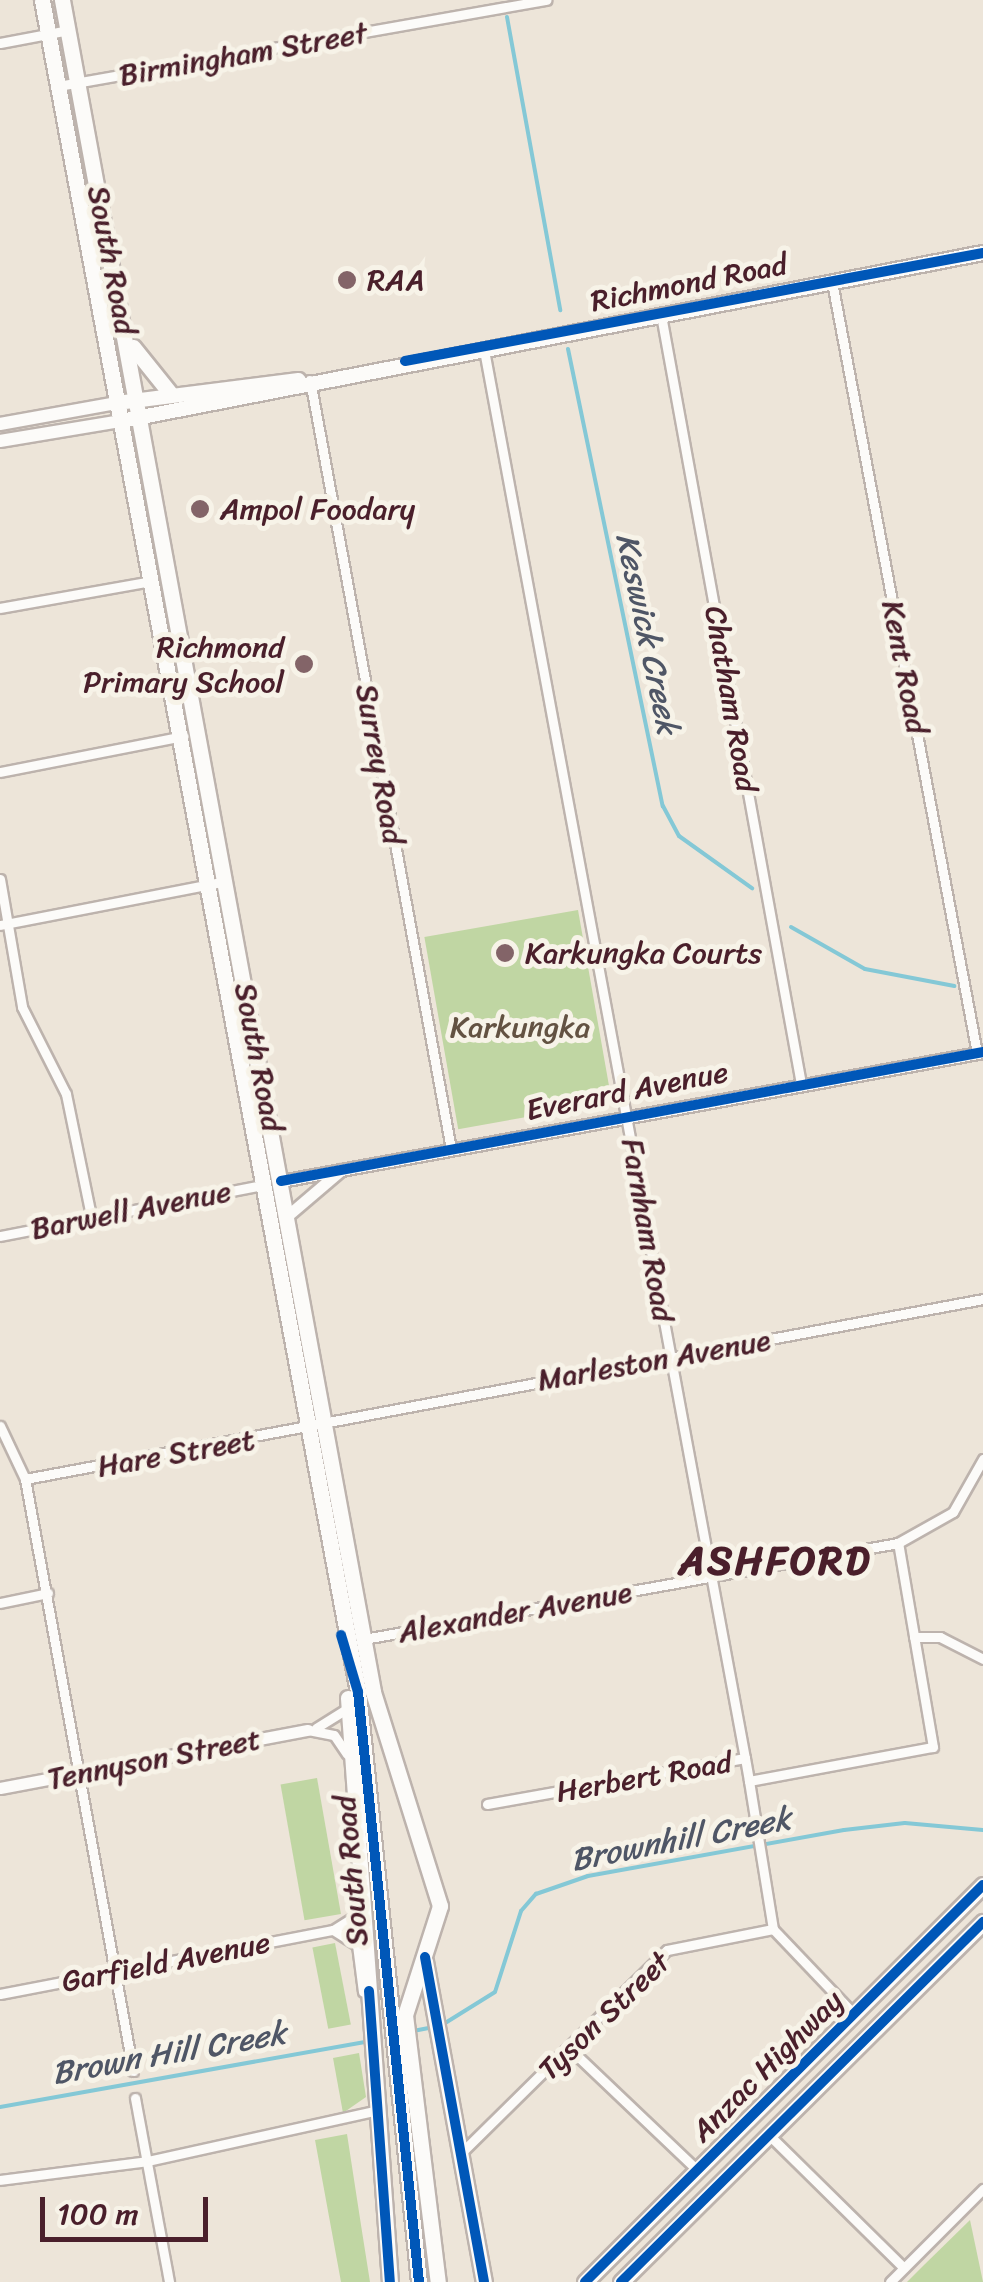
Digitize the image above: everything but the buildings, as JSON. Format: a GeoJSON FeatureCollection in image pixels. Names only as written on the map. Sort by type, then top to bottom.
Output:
{"type":"FeatureCollection","features":[{"type":"Feature","properties":{"kind":"highway","name":"South Road"},"geometry":{"type":"LineString","coordinates":[[42,0],[262,1185],[395,1773],[440,1906],[424,1957],[396,2015]]}},
{"type":"Feature","properties":{"kind":"highway","name":"South Road"},"geometry":{"type":"LineString","coordinates":[[62,0],[287,1216],[318,1425],[341,1636],[358,1692],[396,2015],[420,2282]]}},
{"type":"Feature","properties":{"kind":"highway"},"geometry":{"type":"LineString","coordinates":[[127,340],[170,394]]}},
{"type":"Feature","properties":{"kind":"highway"},"geometry":{"type":"LineString","coordinates":[[262,1185],[281,1181]]}},
{"type":"Feature","properties":{"kind":"highway"},"geometry":{"type":"LineString","coordinates":[[341,1636],[362,1840],[369,2053],[390,2282]]}},
{"type":"Feature","properties":{"kind":"highway","name":"Anzac Highway"},"geometry":{"type":"LineString","coordinates":[[585,2282],[983,1885]]}},
{"type":"Feature","properties":{"kind":"highway","name":"Anzac Highway"},"geometry":{"type":"LineString","coordinates":[[620,2282],[983,1922]]}},
{"type":"Feature","properties":{"kind":"highway"},"geometry":{"type":"LineString","coordinates":[[424,1957],[437,2046],[485,2281]]}},
{"type":"Feature","properties":{"kind":"highway","name":"South Road"},"geometry":{"type":"LineString","coordinates":[[398,2051],[438,2282]]}},
{"type":"Feature","properties":{"kind":"highway"},"geometry":{"type":"LineString","coordinates":[[806,2062],[825,2080]]}},
{"type":"Feature","properties":{"kind":"highway"},"geometry":{"type":"LineString","coordinates":[[618,2250],[636,2266]]}},
{"type":"Feature","properties":{"kind":"main road","name":"Richmond Road"},"geometry":{"type":"LineString","coordinates":[[0,441],[121,421],[310,379],[983,253]]}},
{"type":"Feature","properties":{"kind":"main road","name":"Richmond Road"},"geometry":{"type":"LineString","coordinates":[[0,424],[138,398],[310,379]]}},
{"type":"Feature","properties":{"kind":"street","name":"Birmingham Street"},"geometry":{"type":"LineString","coordinates":[[58,86],[546,0]]}},
{"type":"Feature","properties":{"kind":"street"},"geometry":{"type":"LineString","coordinates":[[0,43],[68,30]]}},
{"type":"Feature","properties":{"kind":"street","name":"Kent Road"},"geometry":{"type":"LineString","coordinates":[[832,282],[980,1052]]}},
{"type":"Feature","properties":{"kind":"street","name":"Chatham Road"},"geometry":{"type":"LineString","coordinates":[[660,314],[801,1084]]}},
{"type":"Feature","properties":{"kind":"street","name":"Farnham Road"},"geometry":{"type":"LineString","coordinates":[[484,347],[745,1758]]}},
{"type":"Feature","properties":{"kind":"street","name":"Surrey Road"},"geometry":{"type":"LineString","coordinates":[[310,379],[452,1149]]}},
{"type":"Feature","properties":{"kind":"street"},"geometry":{"type":"LineString","coordinates":[[0,608],[152,581]]}},
{"type":"Feature","properties":{"kind":"street"},"geometry":{"type":"LineString","coordinates":[[0,772],[198,734]]}},
{"type":"Feature","properties":{"kind":"street"},"geometry":{"type":"LineString","coordinates":[[0,879],[4,924],[22,1008],[66,1094],[91,1216]]}},
{"type":"Feature","properties":{"kind":"street"},"geometry":{"type":"LineString","coordinates":[[4,924],[226,881]]}},
{"type":"Feature","properties":{"kind":"street","name":"Everard Avenue"},"geometry":{"type":"LineString","coordinates":[[281,1181],[980,1052]]}},
{"type":"Feature","properties":{"kind":"street"},"geometry":{"type":"LineString","coordinates":[[287,1216],[345,1168]]}},
{"type":"Feature","properties":{"kind":"street","name":"Barwell Avenue"},"geometry":{"type":"LineString","coordinates":[[0,1236],[262,1185]]}},
{"type":"Feature","properties":{"kind":"street","name":"Marleston Avenue"},"geometry":{"type":"LineString","coordinates":[[318,1425],[983,1298]]}},
{"type":"Feature","properties":{"kind":"street","name":"Hare Street"},"geometry":{"type":"LineString","coordinates":[[25,1479],[318,1425]]}},
{"type":"Feature","properties":{"kind":"street"},"geometry":{"type":"LineString","coordinates":[[2,1433],[25,1479],[133,2072]]}},
{"type":"Feature","properties":{"kind":"street","name":"Alexander Avenue"},"geometry":{"type":"LineString","coordinates":[[364,1639],[898,1542],[953,1512],[983,1460]]}},
{"type":"Feature","properties":{"kind":"street","name":"Herbert Road"},"geometry":{"type":"LineString","coordinates":[[486,1804],[745,1758],[749,1781],[933,1746],[898,1542]]}},
{"type":"Feature","properties":{"kind":"street"},"geometry":{"type":"LineString","coordinates":[[0,1603],[48,1594]]}},
{"type":"Feature","properties":{"kind":"street"},"geometry":{"type":"LineString","coordinates":[[914,1638],[940,1636],[983,1659]]}},
{"type":"Feature","properties":{"kind":"street","name":"Tennyson Street"},"geometry":{"type":"LineString","coordinates":[[0,1788],[308,1730],[350,1706]]}},
{"type":"Feature","properties":{"kind":"street"},"geometry":{"type":"LineString","coordinates":[[308,1730],[342,1741],[362,1840]]}},
{"type":"Feature","properties":{"kind":"street"},"geometry":{"type":"LineString","coordinates":[[749,1781],[772,1928],[855,2014]]}},
{"type":"Feature","properties":{"kind":"street","name":"Garfield Avenue"},"geometry":{"type":"LineString","coordinates":[[0,1994],[332,1930],[366,1909]]}},
{"type":"Feature","properties":{"kind":"street","name":"Tyson Street"},"geometry":{"type":"LineString","coordinates":[[461,2153],[666,1950],[772,1928]]}},
{"type":"Feature","properties":{"kind":"street"},"geometry":{"type":"LineString","coordinates":[[332,1930],[357,1945],[369,2017]]}},
{"type":"Feature","properties":{"kind":"street"},"geometry":{"type":"LineString","coordinates":[[569,2048],[697,2170]]}},
{"type":"Feature","properties":{"kind":"street"},"geometry":{"type":"LineString","coordinates":[[136,2098],[169,2282]]}},
{"type":"Feature","properties":{"kind":"street"},"geometry":{"type":"LineString","coordinates":[[0,2180],[148,2161],[356,2121],[374,2112]]}},
{"type":"Feature","properties":{"kind":"street"},"geometry":{"type":"LineString","coordinates":[[767,2133],[904,2268]]}},
{"type":"Feature","properties":{"kind":"street"},"geometry":{"type":"LineString","coordinates":[[890,2282],[983,2191]]}},
{"type":"Feature","properties":{"kind":"green space","name":"Karkungka"},"geometry":{"type":"Polygon","coordinates":[[[578,910],[612,1102],[458,1129],[424,937],[578,910]]]}},
{"type":"Feature","properties":{"kind":"green space"},"geometry":{"type":"Polygon","coordinates":[[[317,1778],[341,1914],[305,1920],[281,1784],[317,1778]]]}},
{"type":"Feature","properties":{"kind":"green space"},"geometry":{"type":"Polygon","coordinates":[[[335,1943],[351,2024],[328,2029],[312,1947],[335,1943]]]}},
{"type":"Feature","properties":{"kind":"green space"},"geometry":{"type":"Polygon","coordinates":[[[359,2053],[366,2097],[343,2113],[333,2058],[359,2053]]]}},
{"type":"Feature","properties":{"kind":"green space"},"geometry":{"type":"Polygon","coordinates":[[[347,2134],[370,2282],[341,2282],[315,2140],[347,2134]]]}},
{"type":"Feature","properties":{"kind":"green space"},"geometry":{"type":"Polygon","coordinates":[[[970,2220],[983,2282],[907,2282],[923,2266],[970,2220]]]}},
{"type":"Feature","properties":{"kind":"waterway","name":"Keswick Creek"},"geometry":{"type":"LineString","coordinates":[[507,17],[560,310]]}},
{"type":"Feature","properties":{"kind":"waterway","name":"Keswick Creek"},"geometry":{"type":"LineString","coordinates":[[568,349],[663,806],[679,836],[752,888]]}},
{"type":"Feature","properties":{"kind":"waterway","name":"Keswick Creek"},"geometry":{"type":"LineString","coordinates":[[791,927],[865,969],[954,986]]}},
{"type":"Feature","properties":{"kind":"waterway","name":"Brownhill Creek"},"geometry":{"type":"LineString","coordinates":[[442,2025],[495,1992],[521,1911],[536,1894],[588,1876],[844,1830],[905,1823],[983,1830]]}},
{"type":"Feature","properties":{"kind":"waterway","name":"Brownhill Creek"},"geometry":{"type":"LineString","coordinates":[[413,2031],[433,2027]]}},
{"type":"Feature","properties":{"kind":"waterway","name":"Brown Hill Creek"},"geometry":{"type":"LineString","coordinates":[[0,2107],[369,2041]]}},
{"type":"Feature","properties":{"kind":"cycle path"},"geometry":{"type":"LineString","coordinates":[[405,361],[983,253]]}},
{"type":"Feature","properties":{"kind":"cycle path"},"geometry":{"type":"LineString","coordinates":[[281,1181],[983,1052]]}},
{"type":"Feature","properties":{"kind":"cycle path"},"geometry":{"type":"LineString","coordinates":[[341,1635],[358,1692],[419,2282]]}},
{"type":"Feature","properties":{"kind":"cycle path"},"geometry":{"type":"LineString","coordinates":[[585,2282],[983,1885]]}},
{"type":"Feature","properties":{"kind":"cycle path"},"geometry":{"type":"LineString","coordinates":[[621,2282],[983,1922]]}},
{"type":"Feature","properties":{"kind":"cycle path"},"geometry":{"type":"LineString","coordinates":[[425,1957],[484,2282]]}},
{"type":"Feature","properties":{"kind":"cycle path"},"geometry":{"type":"LineString","coordinates":[[369,1991],[390,2282]]}},
{"type":"Feature","properties":{"kind":"place","name":"RAA"},"geometry":{"type":"Point","coordinates":[347,280]}},
{"type":"Feature","properties":{"kind":"place","name":"Ampol Foodary"},"geometry":{"type":"Point","coordinates":[200,509]}},
{"type":"Feature","properties":{"kind":"place","name":"Richmond Primary School"},"geometry":{"type":"Point","coordinates":[304,664]}},
{"type":"Feature","properties":{"kind":"place","name":"Karkungka Courts"},"geometry":{"type":"Point","coordinates":[505,953]}},
{"type":"Feature","properties":{"kind":"district","name":"ASHFORD"},"geometry":{"type":"Point","coordinates":[775,1561]}}]}
